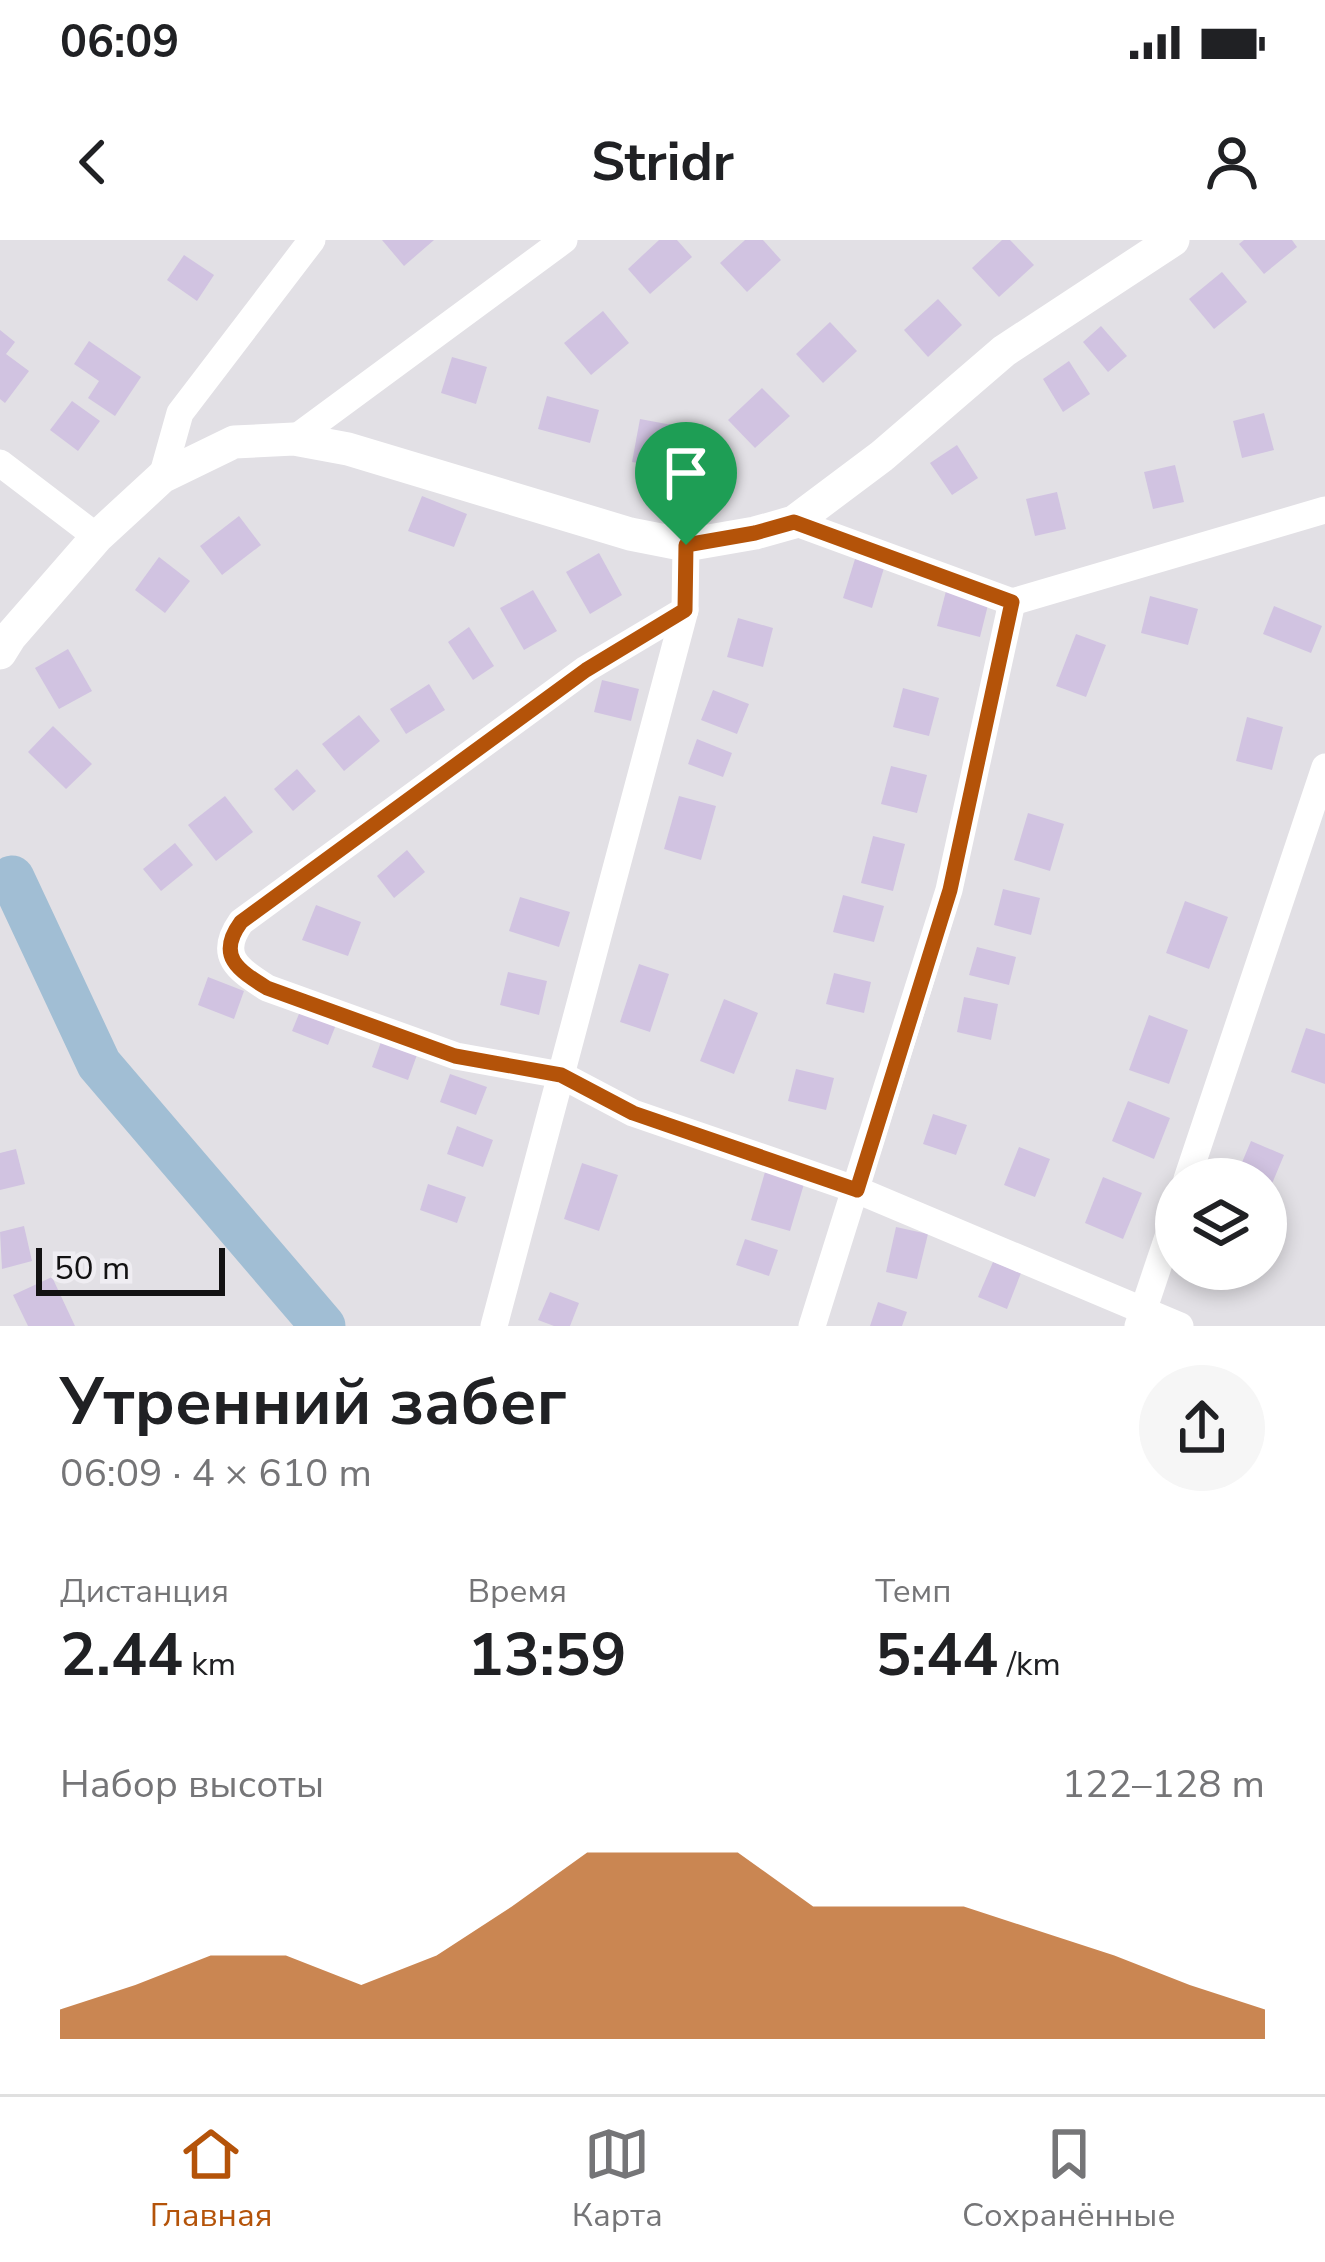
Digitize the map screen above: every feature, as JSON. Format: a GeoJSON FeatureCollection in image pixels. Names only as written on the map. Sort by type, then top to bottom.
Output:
{"type":"FeatureCollection","features":[{"type":"Feature","properties":{"kind":"main road"},"geometry":{"type":"LineString","coordinates":[[0,652],[98,537],[162,477],[234,442],[294,440],[348,449],[630,534],[686,545],[794,522],[882,456],[1004,351],[1173,240]]}},
{"type":"Feature","properties":{"kind":"street"},"geometry":{"type":"LineString","coordinates":[[162,477],[180,413],[312,240]]}},
{"type":"Feature","properties":{"kind":"street"},"geometry":{"type":"LineString","coordinates":[[294,440],[564,240]]}},
{"type":"Feature","properties":{"kind":"street"},"geometry":{"type":"LineString","coordinates":[[0,463],[98,537]]}},
{"type":"Feature","properties":{"kind":"street"},"geometry":{"type":"LineString","coordinates":[[794,522],[1012,602],[1325,510]]}},
{"type":"Feature","properties":{"kind":"street"},"geometry":{"type":"LineString","coordinates":[[494,1326],[685,610],[686,545]]}},
{"type":"Feature","properties":{"kind":"street"},"geometry":{"type":"LineString","coordinates":[[812,1326],[950,890],[1012,602]]}},
{"type":"Feature","properties":{"kind":"street"},"geometry":{"type":"LineString","coordinates":[[685,610],[586,670],[241,922],[230,936],[230,952],[240,971],[267,988],[455,1056],[561,1075],[633,1113],[857,1190],[1141,1319],[1180,1326]]}},
{"type":"Feature","properties":{"kind":"street"},"geometry":{"type":"LineString","coordinates":[[1194,1158],[1325,767]]}},
{"type":"Feature","properties":{"kind":"street"},"geometry":{"type":"LineString","coordinates":[[1141,1319],[1155,1277]]}},
{"type":"Feature","properties":{"kind":"building"},"geometry":{"type":"Polygon","coordinates":[[[382,240],[434,240],[404,266],[382,240]]]}},
{"type":"Feature","properties":{"kind":"building"},"geometry":{"type":"Polygon","coordinates":[[[659,240],[677,240],[692,257],[650,294],[628,269],[659,240]]]}},
{"type":"Feature","properties":{"kind":"building"},"geometry":{"type":"Polygon","coordinates":[[[745,240],[763,240],[781,260],[747,292],[720,263],[745,240]]]}},
{"type":"Feature","properties":{"kind":"building"},"geometry":{"type":"Polygon","coordinates":[[[1002,240],[1010,240],[1034,265],[999,297],[972,268],[1002,240]]]}},
{"type":"Feature","properties":{"kind":"building"},"geometry":{"type":"Polygon","coordinates":[[[1244,240],[1292,240],[1297,247],[1264,274],[1239,244],[1244,240]]]}},
{"type":"Feature","properties":{"kind":"building"},"geometry":{"type":"Polygon","coordinates":[[[184,255],[214,275],[197,301],[167,280],[184,255]]]}},
{"type":"Feature","properties":{"kind":"building"},"geometry":{"type":"Polygon","coordinates":[[[1222,272],[1247,302],[1214,329],[1189,299],[1222,272]]]}},
{"type":"Feature","properties":{"kind":"building"},"geometry":{"type":"Polygon","coordinates":[[[938,299],[962,325],[928,357],[904,330],[938,299]]]}},
{"type":"Feature","properties":{"kind":"building"},"geometry":{"type":"Polygon","coordinates":[[[603,311],[629,343],[591,375],[564,343],[603,311]]]}},
{"type":"Feature","properties":{"kind":"building"},"geometry":{"type":"Polygon","coordinates":[[[830,322],[857,351],[823,383],[796,354],[830,322]]]}},
{"type":"Feature","properties":{"kind":"building"},"geometry":{"type":"Polygon","coordinates":[[[1101,326],[1127,356],[1108,372],[1083,342],[1101,326]]]}},
{"type":"Feature","properties":{"kind":"building"},"geometry":{"type":"Polygon","coordinates":[[[0,330],[15,342],[6,354],[29,371],[5,403],[0,399],[0,330]]]}},
{"type":"Feature","properties":{"kind":"building"},"geometry":{"type":"Polygon","coordinates":[[[89,341],[141,377],[115,416],[88,398],[99,381],[74,364],[89,341]]]}},
{"type":"Feature","properties":{"kind":"building"},"geometry":{"type":"Polygon","coordinates":[[[452,357],[487,367],[476,404],[441,393],[452,357]]]}},
{"type":"Feature","properties":{"kind":"building"},"geometry":{"type":"Polygon","coordinates":[[[1069,361],[1090,394],[1063,412],[1043,379],[1069,361]]]}},
{"type":"Feature","properties":{"kind":"building"},"geometry":{"type":"Polygon","coordinates":[[[762,388],[790,416],[755,448],[728,420],[762,388]]]}},
{"type":"Feature","properties":{"kind":"building"},"geometry":{"type":"Polygon","coordinates":[[[547,396],[599,410],[590,443],[538,429],[547,396]]]}},
{"type":"Feature","properties":{"kind":"building"},"geometry":{"type":"Polygon","coordinates":[[[72,401],[100,421],[78,451],[50,430],[72,401]]]}},
{"type":"Feature","properties":{"kind":"building"},"geometry":{"type":"Polygon","coordinates":[[[1264,413],[1274,450],[1242,458],[1233,421],[1264,413]]]}},
{"type":"Feature","properties":{"kind":"building"},"geometry":{"type":"Polygon","coordinates":[[[640,419],[672,425],[664,468],[632,462],[640,419]]]}},
{"type":"Feature","properties":{"kind":"building"},"geometry":{"type":"Polygon","coordinates":[[[957,445],[978,478],[952,495],[930,463],[957,445]]]}},
{"type":"Feature","properties":{"kind":"building"},"geometry":{"type":"Polygon","coordinates":[[[1175,465],[1184,502],[1153,509],[1144,472],[1175,465]]]}},
{"type":"Feature","properties":{"kind":"building"},"geometry":{"type":"Polygon","coordinates":[[[1057,492],[1066,529],[1035,536],[1026,499],[1057,492]]]}},
{"type":"Feature","properties":{"kind":"building"},"geometry":{"type":"Polygon","coordinates":[[[422,496],[467,514],[454,547],[408,531],[422,496]]]}},
{"type":"Feature","properties":{"kind":"building"},"geometry":{"type":"Polygon","coordinates":[[[239,516],[261,545],[222,575],[200,546],[239,516]]]}},
{"type":"Feature","properties":{"kind":"building"},"geometry":{"type":"Polygon","coordinates":[[[599,553],[622,595],[590,614],[566,572],[599,553]]]}},
{"type":"Feature","properties":{"kind":"building"},"geometry":{"type":"Polygon","coordinates":[[[159,557],[190,581],[165,613],[135,590],[159,557]]]}},
{"type":"Feature","properties":{"kind":"building"},"geometry":{"type":"Polygon","coordinates":[[[855,559],[884,568],[872,608],[843,598],[855,559]]]}},
{"type":"Feature","properties":{"kind":"building"},"geometry":{"type":"Polygon","coordinates":[[[533,590],[557,631],[524,650],[500,608],[533,590]]]}},
{"type":"Feature","properties":{"kind":"building"},"geometry":{"type":"Polygon","coordinates":[[[946,591],[989,601],[980,637],[937,626],[946,591]]]}},
{"type":"Feature","properties":{"kind":"building"},"geometry":{"type":"Polygon","coordinates":[[[1150,596],[1198,609],[1188,645],[1141,633],[1150,596]]]}},
{"type":"Feature","properties":{"kind":"building"},"geometry":{"type":"Polygon","coordinates":[[[1274,606],[1322,626],[1311,653],[1263,634],[1274,606]]]}},
{"type":"Feature","properties":{"kind":"building"},"geometry":{"type":"Polygon","coordinates":[[[738,618],[773,628],[763,667],[727,657],[738,618]]]}},
{"type":"Feature","properties":{"kind":"building"},"geometry":{"type":"Polygon","coordinates":[[[469,627],[494,666],[473,680],[448,642],[469,627]]]}},
{"type":"Feature","properties":{"kind":"building"},"geometry":{"type":"Polygon","coordinates":[[[1076,634],[1106,645],[1086,697],[1056,686],[1076,634]]]}},
{"type":"Feature","properties":{"kind":"building"},"geometry":{"type":"Polygon","coordinates":[[[68,649],[92,691],[59,709],[35,668],[68,649]]]}},
{"type":"Feature","properties":{"kind":"building"},"geometry":{"type":"Polygon","coordinates":[[[602,680],[639,689],[631,721],[594,712],[602,680]]]}},
{"type":"Feature","properties":{"kind":"building"},"geometry":{"type":"Polygon","coordinates":[[[429,684],[445,710],[406,734],[390,709],[429,684]]]}},
{"type":"Feature","properties":{"kind":"building"},"geometry":{"type":"Polygon","coordinates":[[[903,688],[939,698],[929,736],[893,727],[903,688]]]}},
{"type":"Feature","properties":{"kind":"building"},"geometry":{"type":"Polygon","coordinates":[[[713,690],[749,704],[737,734],[701,720],[713,690]]]}},
{"type":"Feature","properties":{"kind":"building"},"geometry":{"type":"Polygon","coordinates":[[[359,715],[380,741],[344,771],[322,744],[359,715]]]}},
{"type":"Feature","properties":{"kind":"building"},"geometry":{"type":"Polygon","coordinates":[[[1247,717],[1283,727],[1272,770],[1236,761],[1247,717]]]}},
{"type":"Feature","properties":{"kind":"building"},"geometry":{"type":"Polygon","coordinates":[[[53,726],[92,764],[66,789],[28,752],[53,726]]]}},
{"type":"Feature","properties":{"kind":"building"},"geometry":{"type":"Polygon","coordinates":[[[697,739],[732,753],[723,777],[688,764],[697,739]]]}},
{"type":"Feature","properties":{"kind":"building"},"geometry":{"type":"Polygon","coordinates":[[[891,766],[927,775],[917,813],[881,804],[891,766]]]}},
{"type":"Feature","properties":{"kind":"building"},"geometry":{"type":"Polygon","coordinates":[[[297,769],[316,791],[293,811],[274,789],[297,769]]]}},
{"type":"Feature","properties":{"kind":"building"},"geometry":{"type":"Polygon","coordinates":[[[225,796],[253,832],[216,861],[188,825],[225,796]]]}},
{"type":"Feature","properties":{"kind":"building"},"geometry":{"type":"Polygon","coordinates":[[[679,796],[716,806],[701,860],[664,849],[679,796]]]}},
{"type":"Feature","properties":{"kind":"building"},"geometry":{"type":"Polygon","coordinates":[[[1028,813],[1064,824],[1050,871],[1014,860],[1028,813]]]}},
{"type":"Feature","properties":{"kind":"building"},"geometry":{"type":"Polygon","coordinates":[[[873,836],[905,844],[893,891],[861,883],[873,836]]]}},
{"type":"Feature","properties":{"kind":"building"},"geometry":{"type":"Polygon","coordinates":[[[175,843],[193,865],[161,891],[143,869],[175,843]]]}},
{"type":"Feature","properties":{"kind":"building"},"geometry":{"type":"Polygon","coordinates":[[[407,850],[425,872],[394,898],[377,876],[407,850]]]}},
{"type":"Feature","properties":{"kind":"building"},"geometry":{"type":"Polygon","coordinates":[[[1003,889],[1040,898],[1031,935],[994,925],[1003,889]]]}},
{"type":"Feature","properties":{"kind":"building"},"geometry":{"type":"Polygon","coordinates":[[[843,895],[884,906],[874,942],[833,932],[843,895]]]}},
{"type":"Feature","properties":{"kind":"building"},"geometry":{"type":"Polygon","coordinates":[[[520,897],[570,912],[559,947],[509,931],[520,897]]]}},
{"type":"Feature","properties":{"kind":"building"},"geometry":{"type":"Polygon","coordinates":[[[1185,901],[1228,917],[1209,969],[1166,953],[1185,901]]]}},
{"type":"Feature","properties":{"kind":"building"},"geometry":{"type":"Polygon","coordinates":[[[316,905],[361,922],[348,956],[302,940],[316,905]]]}},
{"type":"Feature","properties":{"kind":"building"},"geometry":{"type":"Polygon","coordinates":[[[977,947],[1016,957],[1009,985],[969,975],[977,947]]]}},
{"type":"Feature","properties":{"kind":"building"},"geometry":{"type":"Polygon","coordinates":[[[639,964],[669,974],[650,1032],[620,1022],[639,964]]]}},
{"type":"Feature","properties":{"kind":"building"},"geometry":{"type":"Polygon","coordinates":[[[508,972],[547,981],[539,1015],[500,1005],[508,972]]]}},
{"type":"Feature","properties":{"kind":"building"},"geometry":{"type":"Polygon","coordinates":[[[834,973],[871,982],[864,1013],[826,1004],[834,973]]]}},
{"type":"Feature","properties":{"kind":"building"},"geometry":{"type":"Polygon","coordinates":[[[208,977],[244,991],[234,1019],[198,1005],[208,977]]]}},
{"type":"Feature","properties":{"kind":"building"},"geometry":{"type":"Polygon","coordinates":[[[964,997],[998,1004],[991,1040],[957,1032],[964,997]]]}},
{"type":"Feature","properties":{"kind":"building"},"geometry":{"type":"Polygon","coordinates":[[[724,999],[758,1013],[734,1074],[700,1061],[724,999]]]}},
{"type":"Feature","properties":{"kind":"building"},"geometry":{"type":"Polygon","coordinates":[[[303,1004],[339,1017],[328,1045],[292,1031],[303,1004]]]}},
{"type":"Feature","properties":{"kind":"building"},"geometry":{"type":"Polygon","coordinates":[[[1149,1015],[1188,1030],[1169,1084],[1129,1070],[1149,1015]]]}},
{"type":"Feature","properties":{"kind":"building"},"geometry":{"type":"Polygon","coordinates":[[[1306,1028],[1325,1034],[1325,1084],[1291,1072],[1306,1028]]]}},
{"type":"Feature","properties":{"kind":"building"},"geometry":{"type":"Polygon","coordinates":[[[382,1039],[418,1052],[408,1080],[372,1067],[382,1039]]]}},
{"type":"Feature","properties":{"kind":"building"},"geometry":{"type":"Polygon","coordinates":[[[796,1069],[834,1078],[826,1110],[788,1101],[796,1069]]]}},
{"type":"Feature","properties":{"kind":"building"},"geometry":{"type":"Polygon","coordinates":[[[450,1074],[487,1087],[476,1115],[440,1102],[450,1074]]]}},
{"type":"Feature","properties":{"kind":"building"},"geometry":{"type":"Polygon","coordinates":[[[1128,1101],[1170,1118],[1154,1159],[1112,1141],[1128,1101]]]}},
{"type":"Feature","properties":{"kind":"building"},"geometry":{"type":"Polygon","coordinates":[[[933,1114],[967,1125],[956,1155],[923,1144],[933,1114]]]}},
{"type":"Feature","properties":{"kind":"building"},"geometry":{"type":"Polygon","coordinates":[[[457,1126],[493,1140],[483,1167],[447,1154],[457,1126]]]}},
{"type":"Feature","properties":{"kind":"building"},"geometry":{"type":"Polygon","coordinates":[[[1251,1141],[1284,1155],[1283,1158],[1244,1158],[1251,1141]]]}},
{"type":"Feature","properties":{"kind":"building"},"geometry":{"type":"Polygon","coordinates":[[[1019,1147],[1050,1159],[1035,1197],[1004,1185],[1019,1147]]]}},
{"type":"Feature","properties":{"kind":"building"},"geometry":{"type":"Polygon","coordinates":[[[16,1149],[25,1184],[0,1190],[0,1153],[16,1149]]]}},
{"type":"Feature","properties":{"kind":"building"},"geometry":{"type":"Polygon","coordinates":[[[582,1163],[618,1175],[599,1231],[564,1219],[582,1163]]]}},
{"type":"Feature","properties":{"kind":"building"},"geometry":{"type":"Polygon","coordinates":[[[765,1172],[804,1184],[790,1231],[751,1220],[765,1172]]]}},
{"type":"Feature","properties":{"kind":"building"},"geometry":{"type":"Polygon","coordinates":[[[1103,1177],[1142,1193],[1123,1239],[1085,1223],[1103,1177]]]}},
{"type":"Feature","properties":{"kind":"building"},"geometry":{"type":"Polygon","coordinates":[[[428,1184],[466,1197],[457,1223],[420,1210],[428,1184]]]}},
{"type":"Feature","properties":{"kind":"building"},"geometry":{"type":"Polygon","coordinates":[[[24,1226],[32,1261],[2,1269],[0,1232],[24,1226]]]}},
{"type":"Feature","properties":{"kind":"building"},"geometry":{"type":"Polygon","coordinates":[[[896,1227],[928,1234],[917,1279],[886,1272],[896,1227]]]}},
{"type":"Feature","properties":{"kind":"building"},"geometry":{"type":"Polygon","coordinates":[[[745,1239],[778,1250],[769,1276],[736,1265],[745,1239]]]}},
{"type":"Feature","properties":{"kind":"building"},"geometry":{"type":"Polygon","coordinates":[[[993,1262],[1021,1273],[1007,1309],[978,1297],[993,1262]]]}},
{"type":"Feature","properties":{"kind":"building"},"geometry":{"type":"Polygon","coordinates":[[[52,1277],[75,1326],[28,1326],[13,1295],[52,1277]]]}},
{"type":"Feature","properties":{"kind":"building"},"geometry":{"type":"Polygon","coordinates":[[[550,1292],[579,1303],[570,1326],[538,1320],[550,1292]]]}},
{"type":"Feature","properties":{"kind":"building"},"geometry":{"type":"Polygon","coordinates":[[[878,1302],[907,1312],[902,1326],[870,1326],[878,1302]]]}},
{"type":"Feature","properties":{"kind":"waterway"},"geometry":{"type":"LineString","coordinates":[[12,878],[99,1064],[323,1326]]}},
{"type":"Feature","properties":{"kind":"route"},"geometry":{"type":"LineString","coordinates":[[794,522],[1012,602],[950,890],[857,1190],[633,1113],[561,1075],[455,1056],[267,988],[240,971],[230,952],[230,936],[241,922],[586,670],[685,610],[686,545],[794,522]]}}]}
